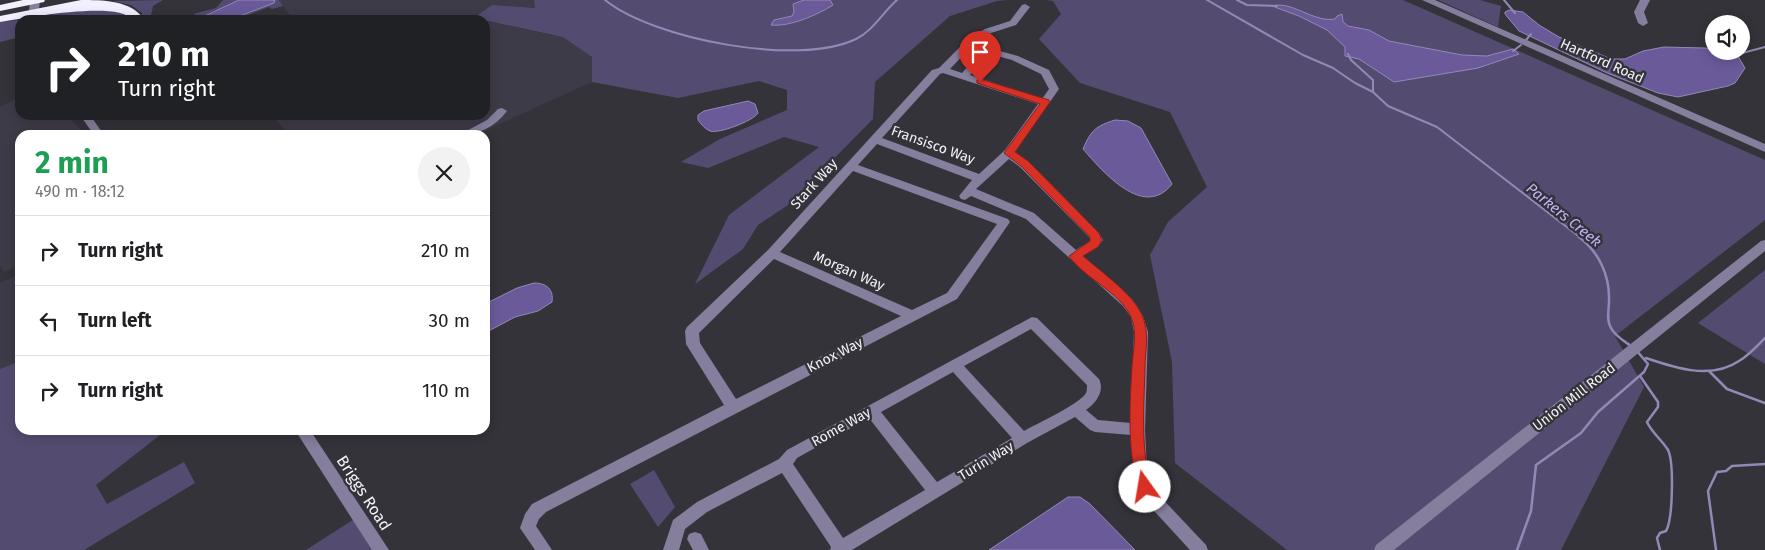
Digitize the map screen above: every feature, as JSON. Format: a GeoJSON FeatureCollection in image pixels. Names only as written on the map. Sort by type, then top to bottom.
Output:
{"type":"FeatureCollection","features":[{"type":"Feature","properties":{"kind":"highway"},"geometry":{"type":"LineString","coordinates":[[0,8],[85,3],[98,0]]}},
{"type":"Feature","properties":{"kind":"highway"},"geometry":{"type":"LineString","coordinates":[[85,3],[123,6],[136,15]]}},
{"type":"Feature","properties":{"kind":"highway"},"geometry":{"type":"LineString","coordinates":[[0,19],[35,7]]}},
{"type":"Feature","properties":{"kind":"street","name":"Hartford Road"},"geometry":{"type":"LineString","coordinates":[[1428,0],[1765,148]]}},
{"type":"Feature","properties":{"kind":"street"},"geometry":{"type":"LineString","coordinates":[[1644,23],[1640,12],[1646,0]]}},
{"type":"Feature","properties":{"kind":"street","name":"Stark Way"},"geometry":{"type":"LineString","coordinates":[[733,406],[693,344],[692,331],[772,253],[936,72],[943,70],[967,44],[988,31],[1013,23],[1026,7]]}},
{"type":"Feature","properties":{"kind":"street"},"geometry":{"type":"LineString","coordinates":[[959,206],[969,190],[1009,153],[1054,89],[1045,72],[1015,58],[967,44]]}},
{"type":"Feature","properties":{"kind":"street"},"geometry":{"type":"LineString","coordinates":[[964,76],[988,50]]}},
{"type":"Feature","properties":{"kind":"street"},"geometry":{"type":"LineString","coordinates":[[943,70],[1045,102]]}},
{"type":"Feature","properties":{"kind":"street"},"geometry":{"type":"LineString","coordinates":[[474,130],[491,122],[502,111]]}},
{"type":"Feature","properties":{"kind":"street","name":"Fransisco Way"},"geometry":{"type":"LineString","coordinates":[[874,139],[981,179]]}},
{"type":"Feature","properties":{"kind":"street"},"geometry":{"type":"LineString","coordinates":[[1009,153],[1024,164],[1095,236],[1097,240],[1094,244],[1075,256]]}},
{"type":"Feature","properties":{"kind":"street","name":"Knox Way"},"geometry":{"type":"LineString","coordinates":[[544,550],[528,528],[529,520],[534,512],[733,406],[952,296],[1004,222],[850,166]]}},
{"type":"Feature","properties":{"kind":"street"},"geometry":{"type":"LineString","coordinates":[[969,190],[1030,216],[1128,303],[1137,316],[1141,332],[1138,366],[1140,470],[1150,496],[1200,550]]}},
{"type":"Feature","properties":{"kind":"street","name":"Union Mill Road"},"geometry":{"type":"LineString","coordinates":[[1382,550],[1765,244]]}},
{"type":"Feature","properties":{"kind":"street","name":"Morgan Way"},"geometry":{"type":"LineString","coordinates":[[772,253],[913,316]]}},
{"type":"Feature","properties":{"kind":"street","name":"Rome Way"},"geometry":{"type":"LineString","coordinates":[[671,550],[678,525],[702,507],[784,464],[792,454],[1032,322]]}},
{"type":"Feature","properties":{"kind":"street","name":"Turin Way"},"geometry":{"type":"LineString","coordinates":[[839,549],[1022,438],[1090,400],[1094,390],[1094,382],[1032,322]]}},
{"type":"Feature","properties":{"kind":"street"},"geometry":{"type":"LineString","coordinates":[[954,364],[1022,438]]}},
{"type":"Feature","properties":{"kind":"street"},"geometry":{"type":"LineString","coordinates":[[1076,409],[1095,426],[1138,430]]}},
{"type":"Feature","properties":{"kind":"street"},"geometry":{"type":"LineString","coordinates":[[871,410],[935,491]]}},
{"type":"Feature","properties":{"kind":"street","name":"Briggs Road"},"geometry":{"type":"LineString","coordinates":[[305,435],[366,530],[381,550]]}},
{"type":"Feature","properties":{"kind":"street"},"geometry":{"type":"LineString","coordinates":[[784,464],[839,549]]}},
{"type":"Feature","properties":{"kind":"shaded area"},"geometry":{"type":"Polygon","coordinates":[[[163,0],[153,6],[151,15],[142,15],[142,13],[131,5],[113,1],[163,0]]]}},
{"type":"Feature","properties":{"kind":"shaded area"},"geometry":{"type":"Polygon","coordinates":[[[223,0],[279,0],[283,6],[272,9],[269,7],[248,15],[193,14],[216,8],[223,0]]]}},
{"type":"Feature","properties":{"kind":"shaded area"},"geometry":{"type":"Polygon","coordinates":[[[239,0],[275,0],[274,3],[242,15],[207,15],[239,0]]]}},
{"type":"Feature","properties":{"kind":"shaded area"},"geometry":{"type":"Polygon","coordinates":[[[279,0],[534,0],[536,8],[492,5],[480,15],[290,15],[279,0]]]}},
{"type":"Feature","properties":{"kind":"shaded area"},"geometry":{"type":"Polygon","coordinates":[[[534,0],[1008,0],[997,1],[950,16],[875,82],[873,119],[788,205],[758,225],[743,249],[695,284],[729,215],[819,147],[784,137],[708,168],[681,162],[720,139],[787,110],[787,90],[759,81],[678,98],[592,82],[592,57],[563,37],[490,21],[490,15],[478,15],[492,5],[535,8],[534,0]]]}},
{"type":"Feature","properties":{"kind":"shaded area"},"geometry":{"type":"Polygon","coordinates":[[[804,0],[830,0],[833,5],[803,20],[771,25],[774,20],[792,16],[794,12],[793,4],[804,0]]]}},
{"type":"Feature","properties":{"kind":"shaded area"},"geometry":{"type":"Polygon","coordinates":[[[1047,0],[1403,0],[1765,160],[1765,220],[1615,336],[1644,387],[1561,550],[1287,550],[1175,463],[1172,362],[1150,255],[1168,222],[1207,187],[1170,112],[1080,83],[1039,39],[1061,14],[1053,1],[1047,0]]]}},
{"type":"Feature","properties":{"kind":"shaded area"},"geometry":{"type":"Polygon","coordinates":[[[1438,0],[1480,0],[1501,6],[1498,27],[1438,0]]]}},
{"type":"Feature","properties":{"kind":"shaded area"},"geometry":{"type":"Polygon","coordinates":[[[88,6],[129,12],[130,15],[52,15],[55,12],[88,6]]]}},
{"type":"Feature","properties":{"kind":"shaded area"},"geometry":{"type":"Polygon","coordinates":[[[1272,6],[1287,6],[1319,18],[1327,19],[1335,19],[1342,14],[1343,22],[1348,26],[1369,30],[1389,41],[1462,55],[1487,56],[1513,49],[1519,54],[1478,68],[1394,82],[1359,59],[1345,56],[1345,47],[1327,30],[1299,16],[1272,6]]]}},
{"type":"Feature","properties":{"kind":"shaded area"},"geometry":{"type":"Polygon","coordinates":[[[1509,10],[1523,12],[1539,25],[1559,37],[1611,59],[1625,59],[1643,51],[1664,47],[1705,48],[1705,60],[1740,60],[1745,68],[1735,83],[1728,86],[1678,97],[1658,93],[1607,73],[1519,31],[1505,12],[1509,10]]]}},
{"type":"Feature","properties":{"kind":"shaded area"},"geometry":{"type":"Polygon","coordinates":[[[15,20],[15,38],[0,42],[0,22],[15,20]]]}},
{"type":"Feature","properties":{"kind":"shaded area"},"geometry":{"type":"Polygon","coordinates":[[[490,22],[563,37],[592,57],[592,82],[486,130],[285,130],[276,120],[490,120],[490,22]]]}},
{"type":"Feature","properties":{"kind":"shaded area"},"geometry":{"type":"Polygon","coordinates":[[[15,100],[15,120],[72,120],[81,130],[15,130],[15,267],[4,272],[0,265],[0,107],[15,100]]]}},
{"type":"Feature","properties":{"kind":"shaded area"},"geometry":{"type":"Polygon","coordinates":[[[748,101],[755,104],[758,113],[750,120],[736,126],[721,131],[710,131],[698,120],[698,115],[704,111],[748,101]]]}},
{"type":"Feature","properties":{"kind":"shaded area"},"geometry":{"type":"Polygon","coordinates":[[[1115,120],[1128,121],[1141,128],[1172,184],[1161,194],[1149,197],[1137,195],[1124,189],[1101,169],[1083,149],[1095,130],[1103,124],[1115,120]]]}},
{"type":"Feature","properties":{"kind":"shaded area"},"geometry":{"type":"Polygon","coordinates":[[[1765,270],[1765,364],[1698,323],[1765,270]]]}},
{"type":"Feature","properties":{"kind":"shaded area"},"geometry":{"type":"Polygon","coordinates":[[[15,276],[15,363],[0,369],[0,283],[15,276]]]}},
{"type":"Feature","properties":{"kind":"shaded area"},"geometry":{"type":"Polygon","coordinates":[[[534,283],[542,284],[550,290],[552,302],[538,311],[515,317],[490,330],[490,302],[517,288],[534,283]]]}},
{"type":"Feature","properties":{"kind":"shaded area"},"geometry":{"type":"Polygon","coordinates":[[[15,363],[15,435],[160,435],[96,485],[107,504],[184,462],[195,483],[84,550],[0,550],[0,369],[15,363]]]}},
{"type":"Feature","properties":{"kind":"shaded area"},"geometry":{"type":"Polygon","coordinates":[[[654,470],[675,507],[658,527],[630,484],[654,470]]]}},
{"type":"Feature","properties":{"kind":"shaded area"},"geometry":{"type":"Polygon","coordinates":[[[1068,497],[1080,497],[1090,504],[1135,550],[989,550],[1068,497]]]}},
{"type":"Feature","properties":{"kind":"shaded area"},"geometry":{"type":"Polygon","coordinates":[[[362,514],[386,550],[306,550],[362,514]]]}},
{"type":"Feature","properties":{"kind":"waterway"},"geometry":{"type":"LineString","coordinates":[[605,0],[627,14],[690,37],[727,45],[799,50],[831,47],[862,36],[897,0]]}},
{"type":"Feature","properties":{"kind":"waterway","name":"Parkers Creek"},"geometry":{"type":"LineString","coordinates":[[1207,0],[1303,55],[1333,68],[1355,83],[1373,92]]}},
{"type":"Feature","properties":{"kind":"waterway"},"geometry":{"type":"LineString","coordinates":[[1237,0],[1247,5],[1277,6]]}},
{"type":"Feature","properties":{"kind":"waterway"},"geometry":{"type":"LineString","coordinates":[[1504,0],[1515,13]]}},
{"type":"Feature","properties":{"kind":"waterway"},"geometry":{"type":"LineString","coordinates":[[1526,40],[1531,34]]}},
{"type":"Feature","properties":{"kind":"waterway"},"geometry":{"type":"LineString","coordinates":[[1513,51],[1521,45]]}},
{"type":"Feature","properties":{"kind":"waterway"},"geometry":{"type":"LineString","coordinates":[[1750,51],[1765,47]]}},
{"type":"Feature","properties":{"kind":"waterway"},"geometry":{"type":"LineString","coordinates":[[1348,54],[1351,60],[1373,80],[1373,92]]}},
{"type":"Feature","properties":{"kind":"waterway","name":"Parkers Creek"},"geometry":{"type":"LineString","coordinates":[[1373,92],[1388,106],[1437,127],[1581,238]]}},
{"type":"Feature","properties":{"kind":"waterway","name":"Parkers Creek"},"geometry":{"type":"LineString","coordinates":[[1579,237],[1598,257],[1602,265],[1608,283],[1609,325],[1617,336],[1631,346]]}},
{"type":"Feature","properties":{"kind":"waterway"},"geometry":{"type":"LineString","coordinates":[[1646,358],[1681,368],[1705,371],[1717,370],[1728,367],[1743,359],[1765,338]]}},
{"type":"Feature","properties":{"kind":"waterway","name":"Parkers Creek"},"geometry":{"type":"LineString","coordinates":[[1517,550],[1531,511],[1536,465],[1581,433],[1598,412],[1644,372],[1648,364],[1637,351]]}},
{"type":"Feature","properties":{"kind":"waterway"},"geometry":{"type":"LineString","coordinates":[[1709,371],[1727,389],[1765,403]]}},
{"type":"Feature","properties":{"kind":"waterway"},"geometry":{"type":"LineString","coordinates":[[1640,376],[1658,402],[1658,407],[1647,422],[1668,450],[1670,456],[1672,491],[1670,515],[1666,531],[1660,533],[1657,538],[1660,550]]}},
{"type":"Feature","properties":{"kind":"waterway"},"geometry":{"type":"LineString","coordinates":[[1716,550],[1708,491],[1717,472],[1726,471],[1732,466],[1765,464]]}},
{"type":"Feature","properties":{"kind":"route"},"geometry":{"type":"LineString","coordinates":[[980,82],[1045,102],[1009,153],[1024,164],[1095,236],[1097,240],[1094,244],[1075,256],[1128,303],[1137,316],[1141,332],[1138,366],[1138,430],[1140,470],[1145,487]]}}]}
